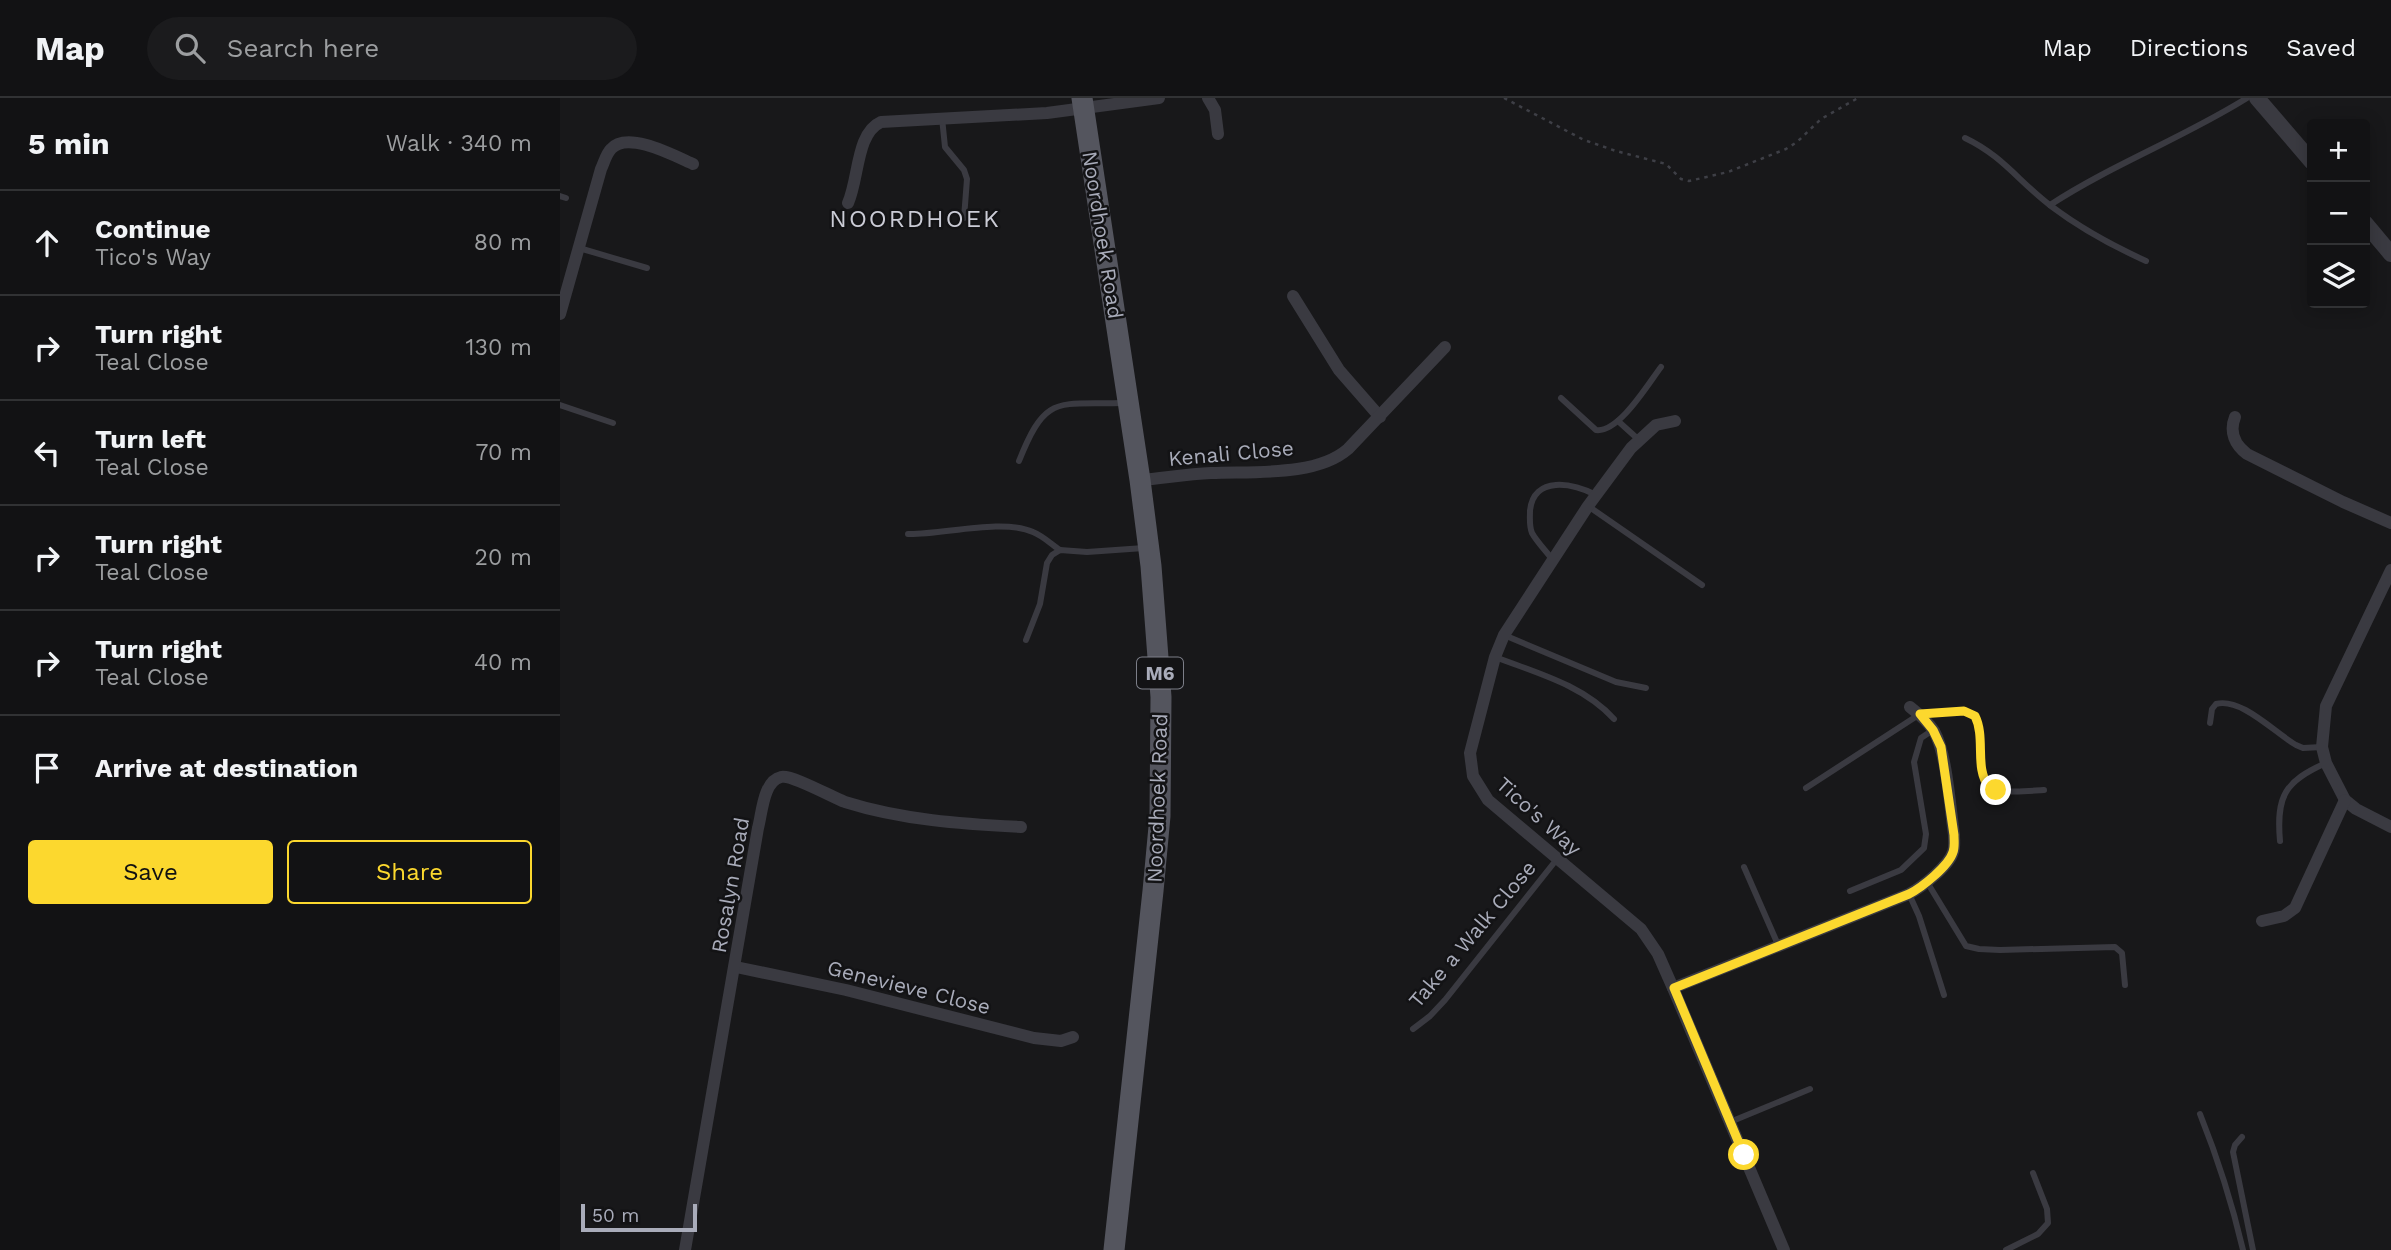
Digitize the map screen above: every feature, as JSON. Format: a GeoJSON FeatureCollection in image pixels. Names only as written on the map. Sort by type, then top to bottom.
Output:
{"type":"FeatureCollection","features":[{"type":"Feature","properties":{"kind":"main road","name":"Noordhoek Road"},"geometry":{"type":"LineString","coordinates":[[1083,104],[1149,548],[1161,697],[1160,816],[1114,1250]]}},
{"type":"Feature","properties":{"kind":"street"},"geometry":{"type":"LineString","coordinates":[[848,203],[856,180],[864,139],[874,125],[888,120],[942,118],[1158,98]]}},
{"type":"Feature","properties":{"kind":"street"},"geometry":{"type":"LineString","coordinates":[[1208,98],[1216,110],[1218,134]]}},
{"type":"Feature","properties":{"kind":"street"},"geometry":{"type":"LineString","coordinates":[[2257,98],[2307,156]]}},
{"type":"Feature","properties":{"kind":"street"},"geometry":{"type":"LineString","coordinates":[[560,314],[601,169],[611,148],[621,142],[634,142],[693,164]]}},
{"type":"Feature","properties":{"kind":"street"},"geometry":{"type":"LineString","coordinates":[[2370,229],[2391,254]]}},
{"type":"Feature","properties":{"kind":"street"},"geometry":{"type":"LineString","coordinates":[[1293,296],[1339,370],[1380,416]]}},
{"type":"Feature","properties":{"kind":"street","name":"Kenali Close"},"geometry":{"type":"LineString","coordinates":[[1140,480],[1194,474],[1255,473],[1321,464],[1342,455],[1445,346]]}},
{"type":"Feature","properties":{"kind":"street"},"geometry":{"type":"LineString","coordinates":[[2235,417],[2232,433],[2236,443],[2247,454],[2391,523]]}},
{"type":"Feature","properties":{"kind":"street","name":"Tico's Way"},"geometry":{"type":"LineString","coordinates":[[1675,421],[1656,425],[1639,440],[1592,500],[1504,635],[1472,746],[1470,764],[1473,776],[1488,800],[1642,929],[1655,948],[1784,1250]]}},
{"type":"Feature","properties":{"kind":"street"},"geometry":{"type":"LineString","coordinates":[[2391,570],[2326,706],[2322,747],[2326,763],[2345,800],[2356,809],[2391,827]]}},
{"type":"Feature","properties":{"kind":"street"},"geometry":{"type":"LineString","coordinates":[[1674,988],[1909,894],[1927,882],[1950,859],[1954,846],[1941,747],[1933,730],[1915,711]]}},
{"type":"Feature","properties":{"kind":"street","name":"Rosalyn Road"},"geometry":{"type":"LineString","coordinates":[[685,1250],[758,828],[767,792],[777,778],[788,776],[845,802],[891,814],[1021,827]]}},
{"type":"Feature","properties":{"kind":"street"},"geometry":{"type":"LineString","coordinates":[[2262,921],[2284,916],[2295,908],[2345,800]]}},
{"type":"Feature","properties":{"kind":"street","name":"Genevieve Close"},"geometry":{"type":"LineString","coordinates":[[736,967],[858,993],[1034,1038],[1061,1041],[1073,1037]]}},
{"type":"Feature","properties":{"kind":"lane"},"geometry":{"type":"LineString","coordinates":[[2050,205],[2076,188],[2247,98]]}},
{"type":"Feature","properties":{"kind":"lane"},"geometry":{"type":"LineString","coordinates":[[942,118],[944,147],[964,170],[968,179],[964,218]]}},
{"type":"Feature","properties":{"kind":"lane"},"geometry":{"type":"LineString","coordinates":[[1965,138],[1998,157],[2050,205],[2111,245],[2146,261]]}},
{"type":"Feature","properties":{"kind":"lane"},"geometry":{"type":"LineString","coordinates":[[579,248],[647,268]]}},
{"type":"Feature","properties":{"kind":"lane"},"geometry":{"type":"LineString","coordinates":[[1561,398],[1595,430],[1610,428],[1661,367]]}},
{"type":"Feature","properties":{"kind":"lane"},"geometry":{"type":"LineString","coordinates":[[1019,461],[1040,418],[1053,407],[1066,404],[1128,402]]}},
{"type":"Feature","properties":{"kind":"lane"},"geometry":{"type":"LineString","coordinates":[[560,405],[613,423]]}},
{"type":"Feature","properties":{"kind":"lane"},"geometry":{"type":"LineString","coordinates":[[1618,421],[1639,440]]}},
{"type":"Feature","properties":{"kind":"lane"},"geometry":{"type":"LineString","coordinates":[[1552,559],[1533,534],[1531,501],[1535,494],[1544,488],[1570,484],[1580,486],[1592,500],[1702,584]]}},
{"type":"Feature","properties":{"kind":"lane"},"geometry":{"type":"LineString","coordinates":[[908,534],[993,527],[1022,528],[1040,536],[1060,551]]}},
{"type":"Feature","properties":{"kind":"lane"},"geometry":{"type":"LineString","coordinates":[[1026,640],[1040,604],[1047,563],[1052,555],[1060,551],[1149,548]]}},
{"type":"Feature","properties":{"kind":"lane"},"geometry":{"type":"LineString","coordinates":[[1504,635],[1616,682],[1646,688]]}},
{"type":"Feature","properties":{"kind":"lane"},"geometry":{"type":"LineString","coordinates":[[1496,657],[1577,690],[1603,707],[1614,719]]}},
{"type":"Feature","properties":{"kind":"lane"},"geometry":{"type":"LineString","coordinates":[[2210,723],[2212,709],[2216,704],[2226,702],[2244,709],[2295,745],[2303,748],[2322,747]]}},
{"type":"Feature","properties":{"kind":"lane"},"geometry":{"type":"LineString","coordinates":[[1806,788],[1915,711],[1964,711],[1975,716],[1981,738],[1982,774],[1989,787],[2019,791],[2044,790]]}},
{"type":"Feature","properties":{"kind":"lane"},"geometry":{"type":"LineString","coordinates":[[1850,891],[1901,870],[1924,848],[1926,834],[1914,762],[1921,738],[1933,730]]}},
{"type":"Feature","properties":{"kind":"lane"},"geometry":{"type":"LineString","coordinates":[[2280,841],[2279,826],[2284,794],[2294,780],[2326,763]]}},
{"type":"Feature","properties":{"kind":"lane","name":"Take a Walk Close"},"geometry":{"type":"LineString","coordinates":[[1413,1029],[1446,1000],[1557,859]]}},
{"type":"Feature","properties":{"kind":"lane"},"geometry":{"type":"LineString","coordinates":[[1744,867],[1779,947]]}},
{"type":"Feature","properties":{"kind":"lane"},"geometry":{"type":"LineString","coordinates":[[1927,882],[1961,940],[1970,948],[2000,950],[2115,947],[2122,953],[2125,985]]}},
{"type":"Feature","properties":{"kind":"lane"},"geometry":{"type":"LineString","coordinates":[[1909,894],[1919,916],[1944,995]]}},
{"type":"Feature","properties":{"kind":"lane"},"geometry":{"type":"LineString","coordinates":[[1730,1122],[1810,1089]]}},
{"type":"Feature","properties":{"kind":"lane"},"geometry":{"type":"LineString","coordinates":[[2200,1114],[2225,1183],[2243,1250]]}},
{"type":"Feature","properties":{"kind":"lane"},"geometry":{"type":"LineString","coordinates":[[2242,1138],[2238,1140],[2233,1152],[2253,1250]]}},
{"type":"Feature","properties":{"kind":"lane"},"geometry":{"type":"LineString","coordinates":[[2006,1250],[2038,1234],[2048,1223],[2047,1209],[2032,1173]]}},
{"type":"Feature","properties":{"kind":"path"},"geometry":{"type":"LineString","coordinates":[[1504,98],[1584,140],[1666,164],[1681,179],[1689,181],[1728,172],[1786,149],[1821,119],[1858,98]]}},
{"type":"Feature","properties":{"kind":"district","name":"NOORDHOEK"},"geometry":{"type":"Point","coordinates":[915,219]}},
{"type":"Feature","properties":{"kind":"route"},"geometry":{"type":"LineString","coordinates":[[1744,1155],[1674,988],[1909,894],[1927,882],[1950,859],[1954,835],[1941,747],[1933,730],[1920,714],[1964,711],[1975,716],[1981,738],[1982,774],[1989,787],[1996,790]]}}]}
